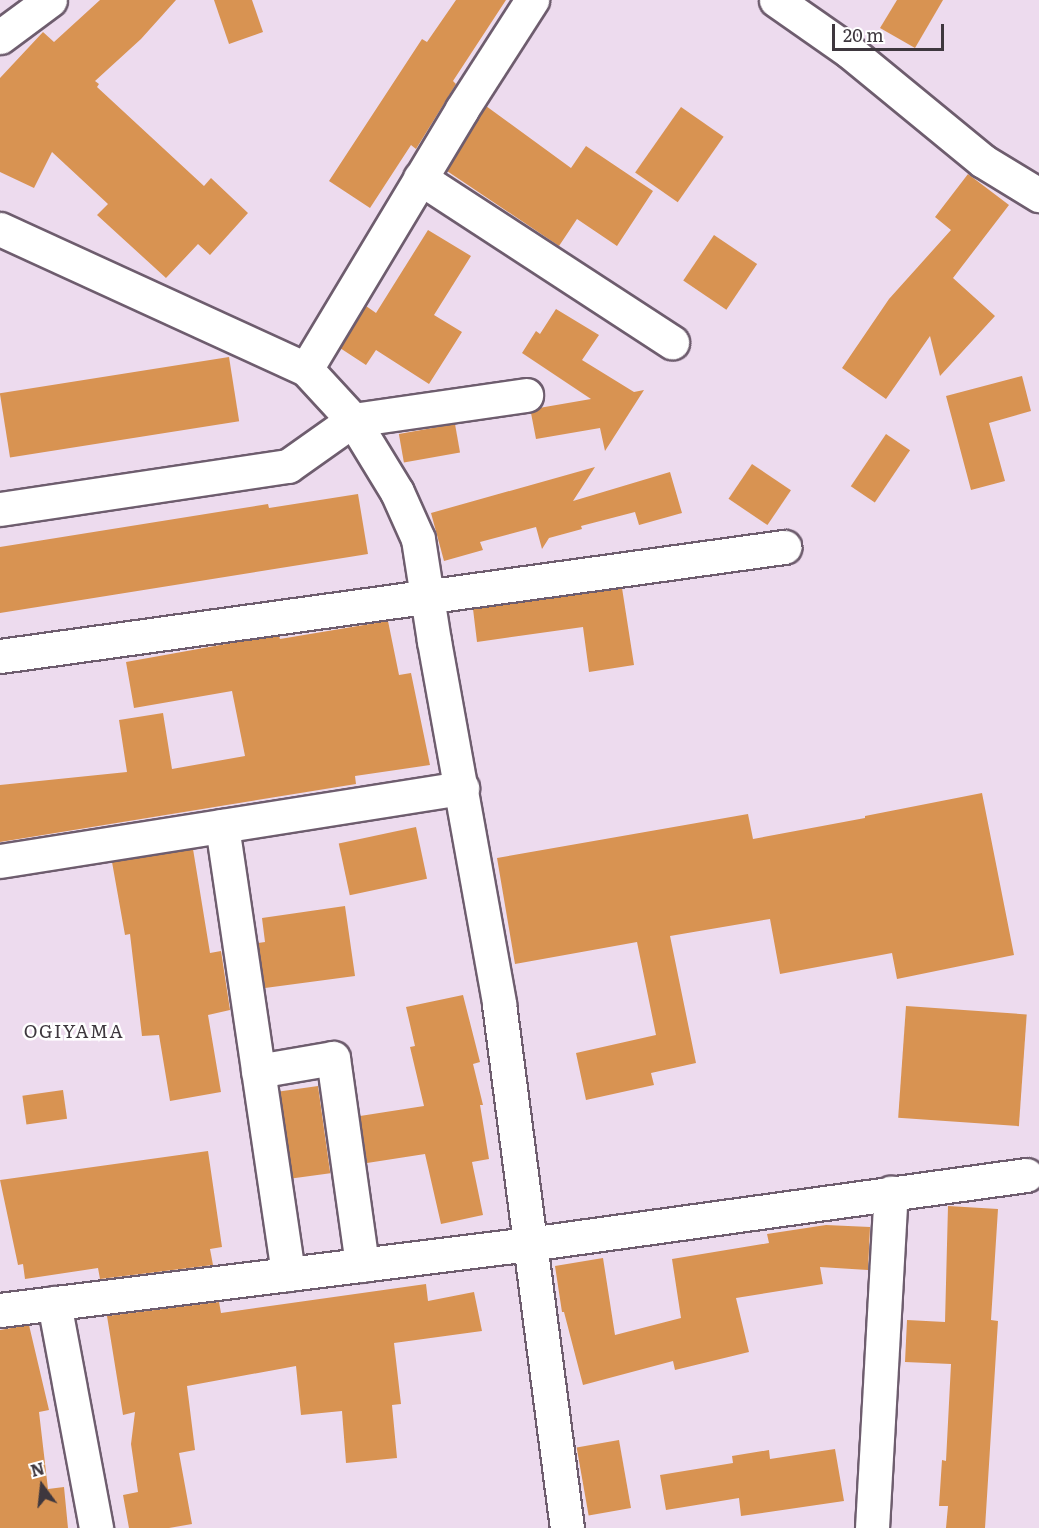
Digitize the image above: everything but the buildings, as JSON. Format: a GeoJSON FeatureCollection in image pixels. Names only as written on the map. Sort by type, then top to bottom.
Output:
{"type":"FeatureCollection","features":[{"type":"Feature","properties":{"kind":"street"},"geometry":{"type":"LineString","coordinates":[[0,37],[50,0]]}},
{"type":"Feature","properties":{"kind":"street"},"geometry":{"type":"LineString","coordinates":[[306,369],[420,178],[532,0]]}},
{"type":"Feature","properties":{"kind":"street"},"geometry":{"type":"LineString","coordinates":[[777,0],[849,51],[983,160],[1039,195]]}},
{"type":"Feature","properties":{"kind":"street"},"geometry":{"type":"LineString","coordinates":[[420,178],[672,342]]}},
{"type":"Feature","properties":{"kind":"street"},"geometry":{"type":"LineString","coordinates":[[0,229],[306,369],[353,420],[397,492],[418,539],[499,1004],[567,1528]]}},
{"type":"Feature","properties":{"kind":"street"},"geometry":{"type":"LineString","coordinates":[[0,509],[288,466],[353,420],[526,396]]}},
{"type":"Feature","properties":{"kind":"street"},"geometry":{"type":"LineString","coordinates":[[0,656],[784,547]]}},
{"type":"Feature","properties":{"kind":"street"},"geometry":{"type":"LineString","coordinates":[[0,861],[462,788]]}},
{"type":"Feature","properties":{"kind":"street"},"geometry":{"type":"LineString","coordinates":[[222,826],[288,1274]]}},
{"type":"Feature","properties":{"kind":"street"},"geometry":{"type":"LineString","coordinates":[[258,1071],[333,1058],[362,1265]]}},
{"type":"Feature","properties":{"kind":"street"},"geometry":{"type":"LineString","coordinates":[[0,1305],[0,1310],[529,1244],[1026,1175]]}},
{"type":"Feature","properties":{"kind":"street"},"geometry":{"type":"LineString","coordinates":[[872,1528],[891,1193]]}},
{"type":"Feature","properties":{"kind":"street"},"geometry":{"type":"LineString","coordinates":[[54,1303],[96,1528]]}},
{"type":"Feature","properties":{"kind":"district","name":"OGIYAMA"},"geometry":{"type":"Point","coordinates":[74,1031]}}]}
